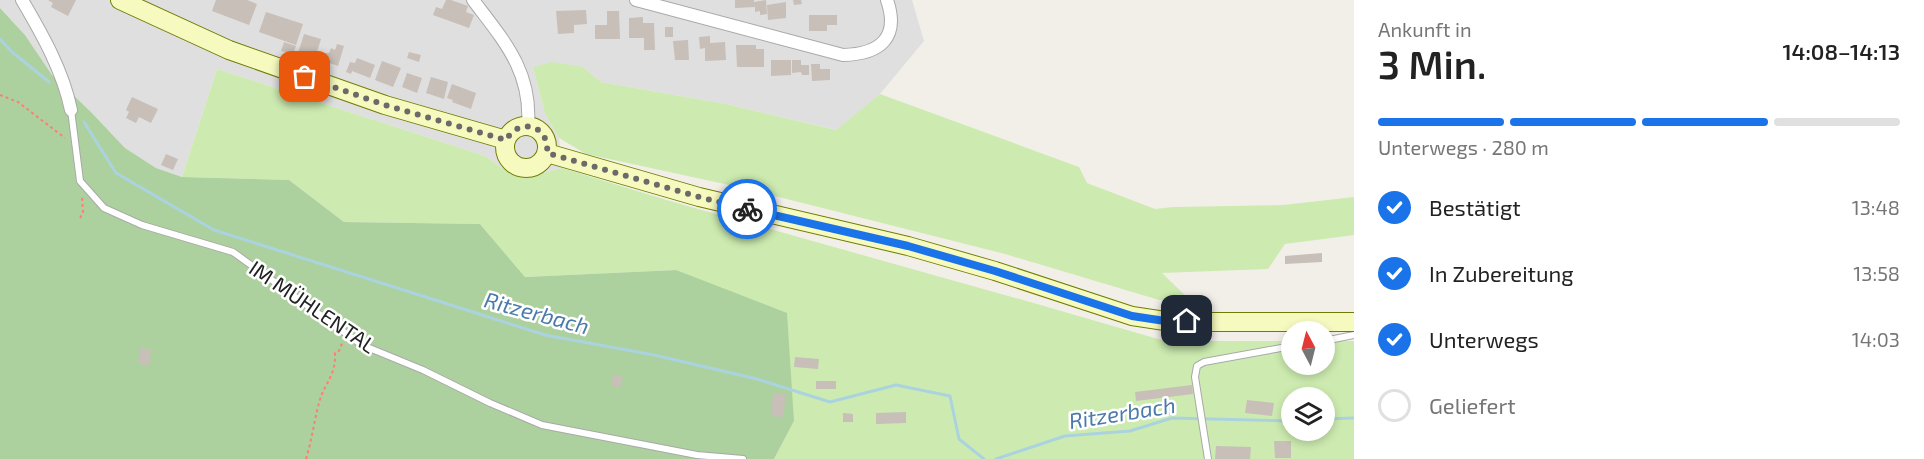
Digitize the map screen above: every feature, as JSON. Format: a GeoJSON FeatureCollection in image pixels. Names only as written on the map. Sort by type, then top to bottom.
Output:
{"type":"FeatureCollection","features":[{"type":"Feature","properties":{"kind":"street"},"geometry":{"type":"LineString","coordinates":[[22,0],[53,58],[67,92],[70,110]]}},
{"type":"Feature","properties":{"kind":"street"},"geometry":{"type":"LineString","coordinates":[[120,0],[229,50],[385,105],[506,140]]}},
{"type":"Feature","properties":{"kind":"street"},"geometry":{"type":"LineString","coordinates":[[473,0],[512,54],[524,76],[529,103],[528,126]]}},
{"type":"Feature","properties":{"kind":"street"},"geometry":{"type":"LineString","coordinates":[[636,0],[843,55],[872,51],[882,44],[890,33],[892,22],[887,0]]}},
{"type":"Feature","properties":{"kind":"street"},"geometry":{"type":"LineString","coordinates":[[528,126],[540,130],[544,135],[547,140],[547,153],[540,164],[533,168],[520,168],[509,160],[506,153],[506,140],[515,129],[528,126]]}},
{"type":"Feature","properties":{"kind":"street"},"geometry":{"type":"LineString","coordinates":[[547,153],[706,199],[919,249],[995,271],[1132,316],[1165,321],[1354,322]]}},
{"type":"Feature","properties":{"kind":"lane"},"geometry":{"type":"LineString","coordinates":[[70,110],[80,181]]}},
{"type":"Feature","properties":{"kind":"lane","name":"IM MÜHLENTAL"},"geometry":{"type":"LineString","coordinates":[[80,181],[104,208],[142,225],[233,252],[362,345],[423,370],[490,403],[542,425],[697,455],[743,459]]}},
{"type":"Feature","properties":{"kind":"lane"},"geometry":{"type":"LineString","coordinates":[[1335,339],[1354,335]]}},
{"type":"Feature","properties":{"kind":"lane"},"geometry":{"type":"LineString","coordinates":[[1208,459],[1196,376],[1197,366],[1204,362],[1281,348]]}},
{"type":"Feature","properties":{"kind":"path"},"geometry":{"type":"LineString","coordinates":[[0,95],[18,102],[66,138]]}},
{"type":"Feature","properties":{"kind":"path"},"geometry":{"type":"LineString","coordinates":[[80,181],[83,213],[80,218]]}},
{"type":"Feature","properties":{"kind":"path"},"geometry":{"type":"LineString","coordinates":[[306,459],[319,400],[335,365],[335,353],[341,346],[346,333]]}},
{"type":"Feature","properties":{"kind":"shaded area"},"geometry":{"type":"Polygon","coordinates":[[[0,0],[912,0],[924,41],[880,94],[837,130],[726,104],[601,82],[583,67],[533,67],[545,114],[559,138],[562,168],[524,178],[509,173],[485,156],[217,69],[182,177],[156,168],[125,148],[52,75],[25,35],[0,8],[0,0]]]}},
{"type":"Feature","properties":{"kind":"green space"},"geometry":{"type":"Polygon","coordinates":[[[0,8],[25,35],[52,75],[125,148],[156,168],[182,177],[289,180],[344,222],[480,224],[525,277],[676,270],[787,313],[794,421],[774,459],[0,459],[0,8]]]}},
{"type":"Feature","properties":{"kind":"green space"},"geometry":{"type":"Polygon","coordinates":[[[552,62],[583,67],[601,82],[726,104],[836,130],[880,94],[1079,167],[1087,183],[1155,209],[1283,205],[1354,197],[1354,235],[1285,244],[1268,269],[1162,273],[1191,301],[1159,300],[1005,254],[743,188],[586,154],[559,138],[545,114],[533,67],[552,62]]]}},
{"type":"Feature","properties":{"kind":"green space"},"geometry":{"type":"Polygon","coordinates":[[[217,69],[485,156],[509,173],[524,178],[562,168],[670,201],[1165,341],[1281,341],[1281,375],[1335,375],[1335,341],[1354,341],[1354,459],[774,459],[794,421],[676,270],[525,277],[480,224],[344,222],[289,180],[182,177],[217,69]]]}},
{"type":"Feature","properties":{"kind":"building"},"geometry":{"type":"Polygon","coordinates":[[[48,0],[76,0],[68,16],[51,7],[53,3],[48,0]]]}},
{"type":"Feature","properties":{"kind":"building"},"geometry":{"type":"Polygon","coordinates":[[[216,0],[247,0],[257,4],[249,25],[212,11],[216,0]]]}},
{"type":"Feature","properties":{"kind":"building"},"geometry":{"type":"Polygon","coordinates":[[[446,0],[468,6],[466,12],[474,15],[469,28],[433,15],[436,7],[442,9],[446,0]]]}},
{"type":"Feature","properties":{"kind":"building"},"geometry":{"type":"Polygon","coordinates":[[[735,0],[754,0],[754,2],[766,0],[767,14],[760,15],[760,11],[755,12],[755,7],[735,8],[735,0]]]}},
{"type":"Feature","properties":{"kind":"building"},"geometry":{"type":"Polygon","coordinates":[[[793,0],[801,0],[802,4],[794,5],[793,0]]]}},
{"type":"Feature","properties":{"kind":"building"},"geometry":{"type":"Polygon","coordinates":[[[786,2],[786,18],[768,20],[767,5],[786,2]]]}},
{"type":"Feature","properties":{"kind":"building"},"geometry":{"type":"Polygon","coordinates":[[[586,10],[587,24],[574,25],[574,33],[558,34],[556,11],[586,10]]]}},
{"type":"Feature","properties":{"kind":"building"},"geometry":{"type":"Polygon","coordinates":[[[607,11],[619,11],[620,39],[595,39],[595,25],[607,25],[607,11]]]}},
{"type":"Feature","properties":{"kind":"building"},"geometry":{"type":"Polygon","coordinates":[[[266,12],[303,24],[296,45],[259,32],[266,12]]]}},
{"type":"Feature","properties":{"kind":"building"},"geometry":{"type":"Polygon","coordinates":[[[809,15],[837,15],[837,25],[827,25],[827,31],[809,31],[809,15]]]}},
{"type":"Feature","properties":{"kind":"building"},"geometry":{"type":"Polygon","coordinates":[[[643,17],[643,23],[654,23],[655,50],[644,50],[644,38],[629,38],[629,18],[643,17]]]}},
{"type":"Feature","properties":{"kind":"building"},"geometry":{"type":"Polygon","coordinates":[[[665,27],[673,27],[673,37],[665,37],[665,27]]]}},
{"type":"Feature","properties":{"kind":"building"},"geometry":{"type":"Polygon","coordinates":[[[304,34],[321,39],[315,58],[298,53],[304,34]]]}},
{"type":"Feature","properties":{"kind":"building"},"geometry":{"type":"Polygon","coordinates":[[[710,36],[710,43],[725,42],[726,60],[705,61],[705,48],[700,49],[699,37],[710,36]]]}},
{"type":"Feature","properties":{"kind":"building"},"geometry":{"type":"Polygon","coordinates":[[[688,40],[689,60],[675,60],[673,41],[688,40]]]}},
{"type":"Feature","properties":{"kind":"building"},"geometry":{"type":"Polygon","coordinates":[[[284,42],[296,46],[293,54],[281,51],[284,42]]]}},
{"type":"Feature","properties":{"kind":"building"},"geometry":{"type":"Polygon","coordinates":[[[337,44],[344,46],[338,66],[318,59],[320,53],[329,53],[331,48],[335,50],[337,44]]]}},
{"type":"Feature","properties":{"kind":"building"},"geometry":{"type":"Polygon","coordinates":[[[736,45],[756,45],[756,49],[764,49],[764,67],[737,67],[736,45]]]}},
{"type":"Feature","properties":{"kind":"building"},"geometry":{"type":"Polygon","coordinates":[[[409,52],[421,55],[419,62],[407,58],[409,52]]]}},
{"type":"Feature","properties":{"kind":"building"},"geometry":{"type":"Polygon","coordinates":[[[357,58],[375,65],[370,78],[352,71],[351,74],[346,72],[350,62],[355,63],[357,58]]]}},
{"type":"Feature","properties":{"kind":"building"},"geometry":{"type":"Polygon","coordinates":[[[771,60],[791,60],[791,75],[771,76],[771,60]]]}},
{"type":"Feature","properties":{"kind":"building"},"geometry":{"type":"Polygon","coordinates":[[[792,60],[801,60],[801,65],[809,65],[809,75],[802,75],[801,72],[792,73],[792,60]]]}},
{"type":"Feature","properties":{"kind":"building"},"geometry":{"type":"Polygon","coordinates":[[[382,61],[401,68],[393,87],[375,80],[382,61]]]}},
{"type":"Feature","properties":{"kind":"building"},"geometry":{"type":"Polygon","coordinates":[[[811,64],[820,64],[820,69],[830,69],[830,80],[812,81],[811,64]]]}},
{"type":"Feature","properties":{"kind":"building"},"geometry":{"type":"Polygon","coordinates":[[[407,73],[422,78],[417,93],[402,87],[407,73]]]}},
{"type":"Feature","properties":{"kind":"building"},"geometry":{"type":"Polygon","coordinates":[[[431,77],[448,82],[444,99],[426,93],[431,77]]]}},
{"type":"Feature","properties":{"kind":"building"},"geometry":{"type":"Polygon","coordinates":[[[452,84],[476,93],[471,109],[447,98],[452,84]]]}},
{"type":"Feature","properties":{"kind":"building"},"geometry":{"type":"Polygon","coordinates":[[[132,97],[158,109],[151,123],[139,117],[136,123],[126,118],[129,112],[126,110],[132,97]]]}},
{"type":"Feature","properties":{"kind":"building"},"geometry":{"type":"Polygon","coordinates":[[[166,154],[178,159],[173,170],[161,165],[166,154]]]}},
{"type":"Feature","properties":{"kind":"building"},"geometry":{"type":"Polygon","coordinates":[[[1322,253],[1322,262],[1285,264],[1285,256],[1322,253]]]}},
{"type":"Feature","properties":{"kind":"building"},"geometry":{"type":"Polygon","coordinates":[[[140,348],[151,350],[149,365],[138,364],[140,348]]]}},
{"type":"Feature","properties":{"kind":"building"},"geometry":{"type":"Polygon","coordinates":[[[795,357],[819,359],[818,369],[794,367],[795,357]]]}},
{"type":"Feature","properties":{"kind":"building"},"geometry":{"type":"Polygon","coordinates":[[[614,374],[623,377],[620,388],[611,385],[614,374]]]}},
{"type":"Feature","properties":{"kind":"building"},"geometry":{"type":"Polygon","coordinates":[[[816,381],[836,381],[836,389],[816,389],[816,381]]]}},
{"type":"Feature","properties":{"kind":"building"},"geometry":{"type":"Polygon","coordinates":[[[1192,385],[1193,394],[1136,401],[1135,392],[1192,385]]]}},
{"type":"Feature","properties":{"kind":"building"},"geometry":{"type":"Polygon","coordinates":[[[773,393],[786,394],[783,417],[771,416],[773,393]]]}},
{"type":"Feature","properties":{"kind":"building"},"geometry":{"type":"Polygon","coordinates":[[[1247,400],[1274,403],[1272,416],[1245,413],[1247,400]]]}},
{"type":"Feature","properties":{"kind":"building"},"geometry":{"type":"Polygon","coordinates":[[[906,412],[906,423],[876,424],[876,413],[906,412]]]}},
{"type":"Feature","properties":{"kind":"building"},"geometry":{"type":"Polygon","coordinates":[[[843,413],[853,414],[853,422],[843,422],[843,413]]]}},
{"type":"Feature","properties":{"kind":"building"},"geometry":{"type":"Polygon","coordinates":[[[1274,441],[1291,441],[1291,458],[1275,458],[1274,441]]]}},
{"type":"Feature","properties":{"kind":"building"},"geometry":{"type":"Polygon","coordinates":[[[1216,446],[1251,447],[1250,459],[1215,459],[1216,446]]]}},
{"type":"Feature","properties":{"kind":"waterway","name":"Ritzerbach"},"geometry":{"type":"LineString","coordinates":[[0,39],[12,52],[49,82]]}},
{"type":"Feature","properties":{"kind":"waterway","name":"Ritzerbach"},"geometry":{"type":"LineString","coordinates":[[84,122],[116,173],[214,230],[545,335],[654,355],[757,379],[830,402],[896,385],[950,396],[959,439],[984,459]]}},
{"type":"Feature","properties":{"kind":"waterway","name":"Ritzerbach"},"geometry":{"type":"LineString","coordinates":[[996,459],[1065,436],[1130,431],[1172,418],[1281,421]]}},
{"type":"Feature","properties":{"kind":"waterway","name":"Ritzerbach"},"geometry":{"type":"LineString","coordinates":[[1335,419],[1354,418]]}},
{"type":"Feature","properties":{"kind":"way so far"},"geometry":{"type":"LineString","coordinates":[[305,77],[385,105],[506,140],[515,129],[534,127],[540,130],[547,140],[547,153],[747,209]]}},
{"type":"Feature","properties":{"kind":"route"},"geometry":{"type":"LineString","coordinates":[[747,209],[908,246],[995,271],[1132,316],[1165,321],[1187,321]]}}]}
